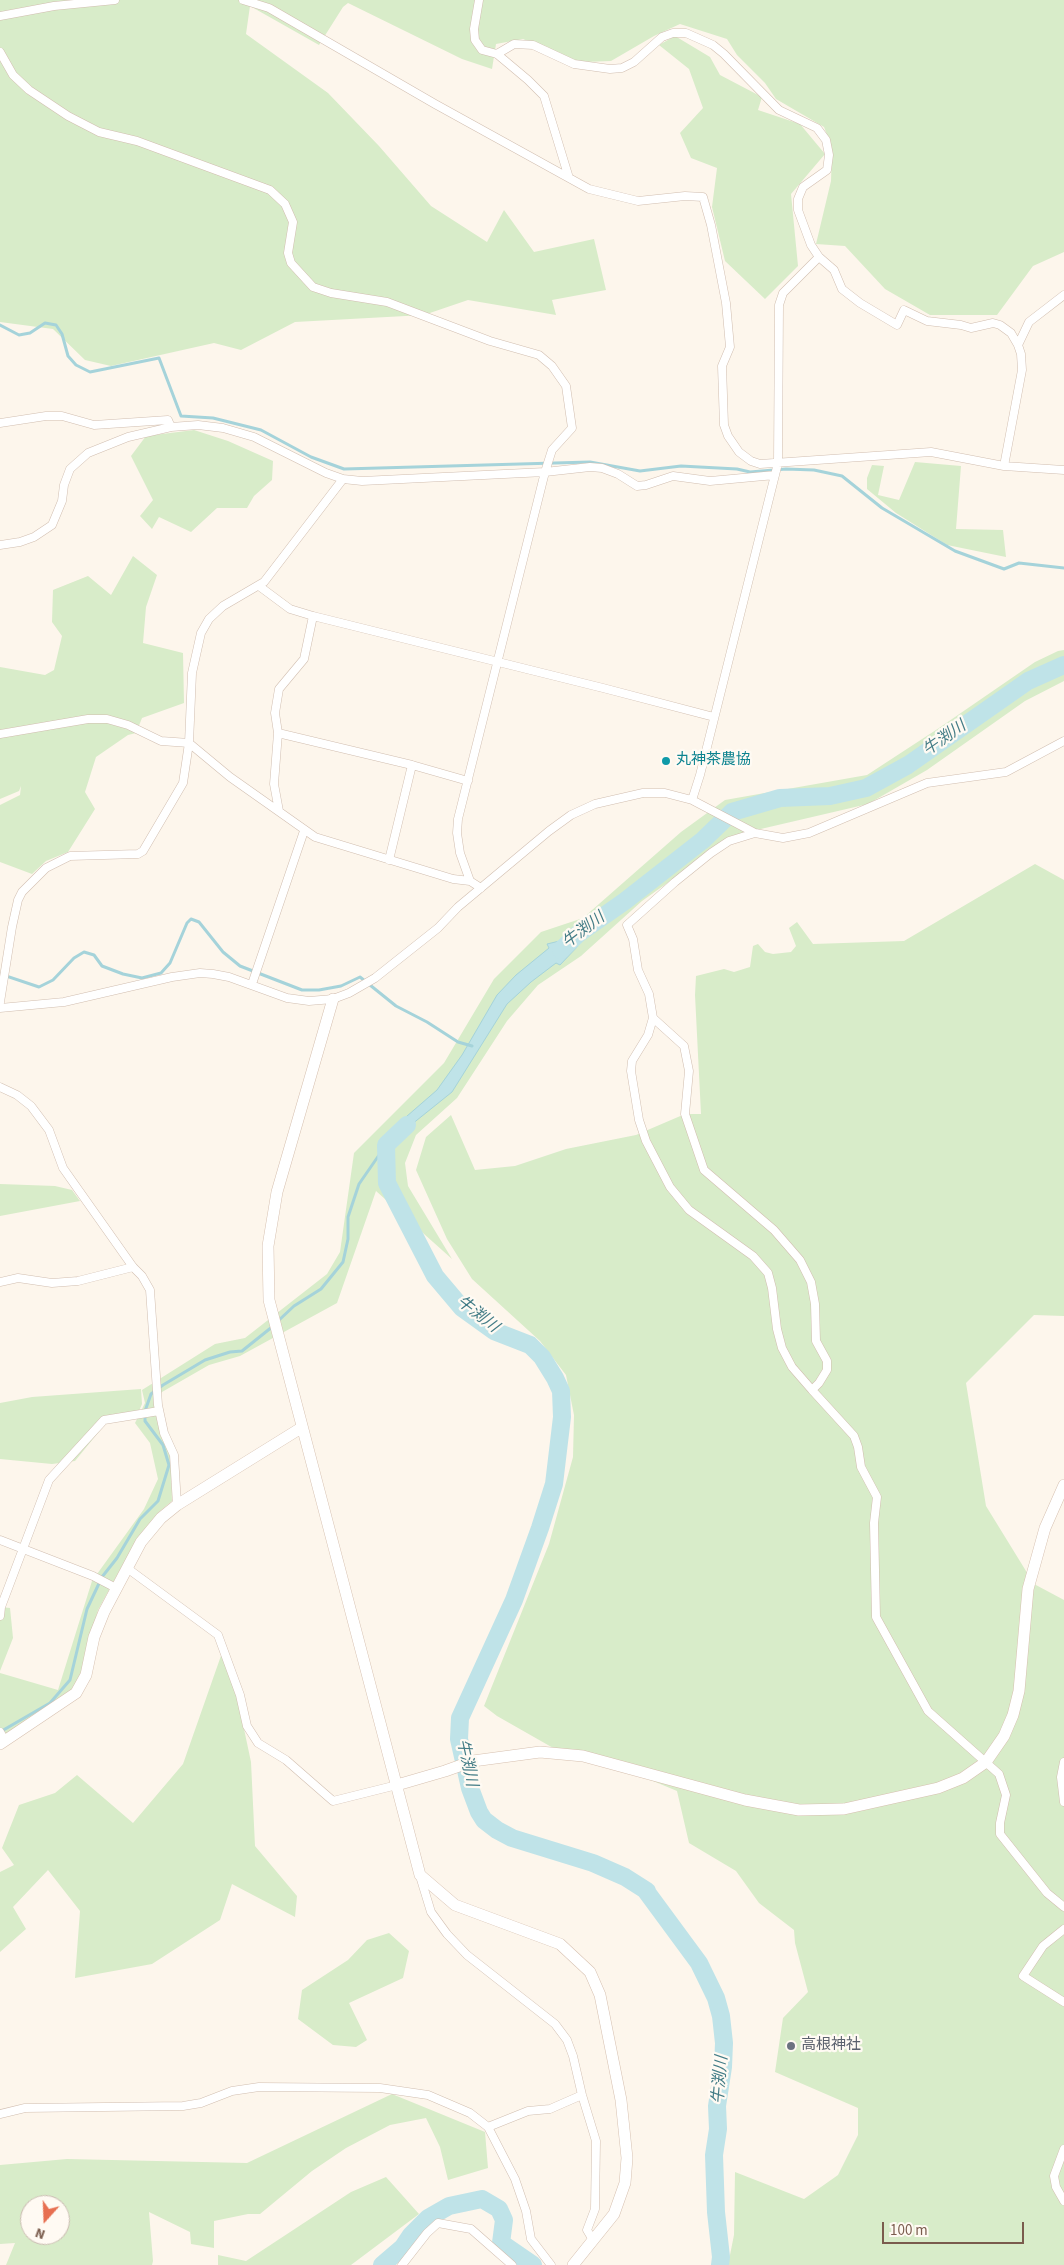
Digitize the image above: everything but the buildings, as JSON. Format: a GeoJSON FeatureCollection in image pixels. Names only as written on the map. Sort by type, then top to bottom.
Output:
{"type":"FeatureCollection","features":[{"type":"Feature","properties":{"kind":"street"},"geometry":{"type":"LineString","coordinates":[[0,16],[54,6],[115,0]]}},
{"type":"Feature","properties":{"kind":"street"},"geometry":{"type":"LineString","coordinates":[[243,0],[268,8],[419,95],[595,191],[638,201],[703,196],[711,225],[726,303],[730,347],[722,366],[724,425],[728,436],[739,452],[751,461],[760,464],[932,452],[1004,466],[1064,470]]}},
{"type":"Feature","properties":{"kind":"street"},"geometry":{"type":"LineString","coordinates":[[479,0],[474,29],[475,40],[482,50],[497,54],[544,96],[570,178]]}},
{"type":"Feature","properties":{"kind":"street"},"geometry":{"type":"LineString","coordinates":[[497,54],[514,44],[533,46],[574,64],[610,69],[622,68],[634,62],[662,37],[673,33],[686,33],[713,45],[739,67],[779,110],[817,128],[826,140],[829,155],[827,170],[803,187],[798,199],[798,210],[811,245],[819,257],[834,270],[842,289],[860,303],[897,325],[904,310],[927,321],[971,328],[993,323],[1012,333],[1021,354],[1022,370],[1004,466]]}},
{"type":"Feature","properties":{"kind":"street"},"geometry":{"type":"LineString","coordinates":[[0,52],[13,75],[29,90],[68,116],[99,132],[137,141],[270,190],[285,204],[293,222],[288,253],[291,263],[313,288],[331,293],[387,302],[490,341],[539,355],[552,366],[566,386],[572,428],[552,450],[544,472],[458,819],[457,833],[460,853],[470,881]]}},
{"type":"Feature","properties":{"kind":"street"},"geometry":{"type":"LineString","coordinates":[[692,800],[778,463],[779,305],[783,293],[819,257]]}},
{"type":"Feature","properties":{"kind":"street"},"geometry":{"type":"LineString","coordinates":[[1018,345],[1028,322],[1064,295]]}},
{"type":"Feature","properties":{"kind":"street"},"geometry":{"type":"LineString","coordinates":[[0,423],[46,416],[62,416],[94,424],[168,420],[171,426]]}},
{"type":"Feature","properties":{"kind":"street"},"geometry":{"type":"LineString","coordinates":[[0,545],[20,542],[34,537],[52,526],[70,469],[88,453],[128,437],[171,426],[198,425],[223,428],[254,437],[343,479],[387,482],[468,475],[602,468],[618,474],[637,486],[673,476],[710,481],[775,475]]}},
{"type":"Feature","properties":{"kind":"street"},"geometry":{"type":"LineString","coordinates":[[0,1002],[12,927],[18,900],[22,892],[46,868],[70,856],[138,854],[143,851],[181,788],[189,743],[192,674],[201,633],[209,619],[223,606],[259,586],[310,524],[343,479]]}},
{"type":"Feature","properties":{"kind":"street"},"geometry":{"type":"LineString","coordinates":[[259,586],[290,610],[714,717]]}},
{"type":"Feature","properties":{"kind":"street"},"geometry":{"type":"LineString","coordinates":[[279,811],[274,784],[278,733],[275,713],[279,689],[304,659],[313,616]]}},
{"type":"Feature","properties":{"kind":"street"},"geometry":{"type":"LineString","coordinates":[[0,734],[88,720],[107,719],[128,725],[161,741],[189,743],[230,776],[304,831],[315,837],[453,879],[470,881],[481,888]]}},
{"type":"Feature","properties":{"kind":"street"},"geometry":{"type":"LineString","coordinates":[[278,733],[412,765],[468,781]]}},
{"type":"Feature","properties":{"kind":"street"},"geometry":{"type":"LineString","coordinates":[[0,1008],[64,1002],[172,977],[200,973],[214,974],[252,984],[287,998],[309,1001],[333,999],[349,993],[375,978],[438,928],[481,888],[571,814],[595,804],[643,793],[665,793],[692,800],[755,833],[783,838],[809,833],[926,783],[1006,772],[1064,741]]}},
{"type":"Feature","properties":{"kind":"street"},"geometry":{"type":"LineString","coordinates":[[389,860],[412,765]]}},
{"type":"Feature","properties":{"kind":"street"},"geometry":{"type":"LineString","coordinates":[[252,984],[304,831]]}},
{"type":"Feature","properties":{"kind":"street"},"geometry":{"type":"LineString","coordinates":[[755,833],[729,841],[711,853],[627,925],[633,939],[638,970],[649,994],[653,1018],[648,1035],[632,1061],[631,1071],[639,1120],[646,1141],[670,1187],[689,1210],[753,1256],[768,1273],[772,1288],[777,1330],[782,1348],[792,1367],[854,1436],[861,1467],[877,1496],[874,1523],[876,1617],[928,1711],[999,1774],[1006,1795],[1000,1824],[1000,1834],[1047,1893],[1064,1907]]}},
{"type":"Feature","properties":{"kind":"street"},"geometry":{"type":"LineString","coordinates":[[333,999],[277,1192],[268,1246],[269,1300],[301,1428],[431,1912],[447,1934],[467,1955],[555,2024],[567,2040],[596,2141],[595,2209],[587,2230],[593,2240]]}},
{"type":"Feature","properties":{"kind":"street"},"geometry":{"type":"LineString","coordinates":[[653,1018],[684,1046],[689,1071],[685,1114],[704,1170],[774,1230],[800,1260],[811,1282],[815,1304],[816,1341],[827,1361],[827,1370],[812,1390]]}},
{"type":"Feature","properties":{"kind":"street"},"geometry":{"type":"LineString","coordinates":[[0,1086],[17,1095],[31,1106],[49,1130],[63,1168],[133,1267],[142,1276],[150,1290],[159,1411],[164,1433],[174,1455],[177,1505]]}},
{"type":"Feature","properties":{"kind":"street"},"geometry":{"type":"LineString","coordinates":[[0,1282],[18,1278],[52,1283],[78,1281],[133,1267]]}},
{"type":"Feature","properties":{"kind":"street"},"geometry":{"type":"LineString","coordinates":[[0,1616],[1,1607],[49,1480],[104,1420],[159,1411]]}},
{"type":"Feature","properties":{"kind":"street"},"geometry":{"type":"LineString","coordinates":[[2,1739],[76,1693],[86,1675],[94,1637],[116,1588],[151,1530],[177,1505],[301,1428]]}},
{"type":"Feature","properties":{"kind":"street"},"geometry":{"type":"LineString","coordinates":[[127,1568],[218,1635],[240,1695],[247,1726],[258,1743],[286,1760],[333,1801],[397,1785],[473,1761],[540,1752],[583,1756],[770,1806],[799,1810],[844,1809],[938,1788],[963,1778],[986,1762],[1004,1736],[1013,1715],[1019,1691],[1028,1589],[1045,1528],[1064,1485]]}},
{"type":"Feature","properties":{"kind":"street"},"geometry":{"type":"LineString","coordinates":[[0,1540],[93,1576],[116,1588]]}},
{"type":"Feature","properties":{"kind":"street"},"geometry":{"type":"LineString","coordinates":[[1064,1762],[1061,1777],[1064,1802]]}},
{"type":"Feature","properties":{"kind":"street"},"geometry":{"type":"LineString","coordinates":[[420,1875],[455,1906],[560,1944],[590,1972],[600,1995],[621,2100],[627,2158],[625,2182],[617,2206],[602,2230],[573,2265]]}},
{"type":"Feature","properties":{"kind":"street"},"geometry":{"type":"LineString","coordinates":[[1064,1929],[1043,1946],[1023,1976],[1064,2002]]}},
{"type":"Feature","properties":{"kind":"street"},"geometry":{"type":"LineString","coordinates":[[0,2114],[25,2108],[183,2106],[200,2103],[232,2091],[259,2087],[380,2088],[428,2095],[470,2113],[488,2127],[516,2179],[526,2211],[531,2239],[551,2265]]}},
{"type":"Feature","properties":{"kind":"street"},"geometry":{"type":"LineString","coordinates":[[488,2127],[528,2111],[550,2109],[582,2094]]}},
{"type":"Feature","properties":{"kind":"street"},"geometry":{"type":"LineString","coordinates":[[1064,2149],[1054,2176],[1056,2187],[1064,2201]]}},
{"type":"Feature","properties":{"kind":"street"},"geometry":{"type":"LineString","coordinates":[[402,2265],[427,2233],[438,2223],[471,2229],[512,2265]]}},
{"type":"Feature","properties":{"kind":"green space"},"geometry":{"type":"Polygon","coordinates":[[[0,0],[1064,0],[1064,252],[1033,266],[997,315],[930,315],[885,289],[845,246],[816,244],[831,181],[832,148],[824,127],[776,99],[765,83],[737,55],[727,39],[680,24],[654,36],[611,61],[584,62],[569,59],[523,39],[496,44],[492,69],[462,59],[348,3],[343,7],[319,45],[250,6],[246,34],[328,93],[379,146],[431,206],[487,242],[504,210],[534,252],[594,239],[606,290],[552,300],[556,315],[468,300],[424,315],[295,322],[241,350],[214,343],[111,366],[85,360],[53,329],[0,322],[0,0]]]}},
{"type":"Feature","properties":{"kind":"green space"},"geometry":{"type":"Polygon","coordinates":[[[675,36],[710,57],[720,75],[762,97],[758,110],[800,124],[825,154],[791,194],[798,266],[765,299],[725,261],[712,207],[717,168],[691,158],[680,133],[703,108],[689,69],[659,45],[675,36]]]}},
{"type":"Feature","properties":{"kind":"green space"},"geometry":{"type":"Polygon","coordinates":[[[194,430],[228,441],[273,461],[272,480],[254,496],[247,508],[217,508],[191,532],[159,517],[152,529],[140,516],[153,500],[131,456],[146,436],[194,430]]]}},
{"type":"Feature","properties":{"kind":"green space"},"geometry":{"type":"Polygon","coordinates":[[[915,462],[961,466],[956,529],[1003,530],[1006,557],[947,545],[896,513],[867,489],[867,478],[872,465],[884,466],[878,495],[899,500],[915,462]]]}},
{"type":"Feature","properties":{"kind":"green space"},"geometry":{"type":"Polygon","coordinates":[[[133,556],[157,575],[146,607],[143,643],[183,653],[184,703],[142,718],[136,733],[128,735],[96,757],[85,792],[95,809],[68,852],[46,861],[32,874],[0,862],[0,805],[20,795],[21,786],[19,791],[0,799],[0,667],[45,675],[54,670],[62,636],[52,622],[53,590],[88,576],[111,595],[133,556]]]}},
{"type":"Feature","properties":{"kind":"green space"},"geometry":{"type":"Polygon","coordinates":[[[1064,650],[1064,681],[1025,701],[927,770],[868,804],[735,835],[642,901],[581,956],[538,985],[507,1021],[457,1098],[416,1135],[405,1163],[408,1186],[452,1259],[376,1191],[337,1303],[240,1356],[209,1365],[162,1392],[155,1402],[155,1410],[171,1457],[172,1501],[159,1512],[126,1559],[98,1610],[79,1681],[73,1692],[0,1739],[0,1673],[58,1690],[92,1581],[144,1509],[158,1479],[150,1443],[135,1423],[145,1403],[142,1390],[215,1344],[245,1338],[327,1274],[340,1252],[354,1153],[444,1063],[494,979],[541,932],[583,918],[681,832],[725,800],[867,775],[1035,662],[1064,650]]]}},
{"type":"Feature","properties":{"kind":"green space"},"geometry":{"type":"Polygon","coordinates":[[[1035,864],[1064,880],[1064,1316],[1034,1315],[966,1383],[986,1506],[1034,1584],[1064,1600],[1064,2265],[728,2265],[734,2235],[735,2172],[804,2199],[838,2175],[858,2135],[858,2108],[775,2072],[783,2018],[808,1992],[795,1943],[794,1930],[759,1903],[736,1871],[689,1843],[677,1791],[598,1758],[562,1753],[497,1716],[484,1706],[549,1544],[573,1457],[574,1415],[566,1375],[540,1341],[472,1279],[447,1239],[416,1170],[426,1137],[451,1115],[475,1170],[515,1166],[566,1149],[636,1135],[685,1114],[701,1114],[695,995],[696,976],[724,969],[734,972],[750,967],[753,946],[758,944],[765,952],[773,954],[791,952],[796,946],[789,928],[797,922],[813,944],[904,941],[1035,864]]]}},
{"type":"Feature","properties":{"kind":"green space"},"geometry":{"type":"Polygon","coordinates":[[[0,1184],[55,1186],[72,1190],[80,1201],[0,1216],[0,1184]]]}},
{"type":"Feature","properties":{"kind":"green space"},"geometry":{"type":"Polygon","coordinates":[[[141,1389],[142,1404],[136,1418],[106,1423],[75,1461],[52,1464],[0,1459],[0,1403],[32,1397],[141,1389]]]}},
{"type":"Feature","properties":{"kind":"green space"},"geometry":{"type":"Polygon","coordinates":[[[0,1607],[10,1608],[13,1638],[0,1671],[0,1607]]]}},
{"type":"Feature","properties":{"kind":"green space"},"geometry":{"type":"Polygon","coordinates":[[[223,1650],[233,1677],[251,1762],[255,1846],[297,1896],[295,1917],[232,1884],[220,1920],[152,1964],[75,1978],[80,1911],[48,1870],[13,1907],[26,1929],[0,1952],[0,1872],[14,1865],[2,1848],[19,1805],[55,1793],[77,1775],[133,1823],[183,1764],[223,1650]]]}},
{"type":"Feature","properties":{"kind":"green space"},"geometry":{"type":"Polygon","coordinates":[[[389,1933],[409,1951],[403,1978],[349,2003],[367,2040],[356,2047],[333,2045],[298,2019],[302,1990],[348,1960],[367,1940],[389,1933]]]}},
{"type":"Feature","properties":{"kind":"green space"},"geometry":{"type":"Polygon","coordinates":[[[392,2094],[485,2132],[488,2168],[448,2180],[440,2147],[426,2118],[390,2125],[346,2148],[312,2171],[260,2214],[248,2214],[214,2221],[214,2248],[191,2244],[190,2232],[149,2212],[152,2265],[6,2265],[15,2243],[0,2244],[0,2165],[67,2159],[247,2163],[392,2094]]]}},
{"type":"Feature","properties":{"kind":"green space"},"geometry":{"type":"Polygon","coordinates":[[[386,2177],[419,2214],[351,2265],[218,2265],[218,2255],[246,2261],[351,2192],[386,2177]]]}},
{"type":"Feature","properties":{"kind":"water"},"geometry":{"type":"Polygon","coordinates":[[[578,934],[575,943],[578,946],[560,965],[556,963],[507,1004],[452,1092],[386,1145],[399,1123],[437,1090],[462,1055],[497,995],[516,975],[549,948],[547,944],[572,938],[578,934]]]}},
{"type":"Feature","properties":{"kind":"waterway"},"geometry":{"type":"LineString","coordinates":[[0,325],[19,335],[30,333],[45,323],[56,325],[62,334],[68,356],[76,365],[90,372],[159,358],[181,416],[213,418],[261,430],[311,457],[344,469],[590,462],[640,471],[681,466],[737,469],[750,472],[786,469],[814,470],[842,476],[882,508],[955,551],[1004,569],[1019,563],[1064,568]]}},
{"type":"Feature","properties":{"kind":"waterway","name":"牛渕川"},"geometry":{"type":"LineString","coordinates":[[561,950],[578,934],[625,901],[703,840],[732,812],[780,798],[830,796],[866,788],[908,765],[1028,681],[1064,665]]}},
{"type":"Feature","properties":{"kind":"waterway"},"geometry":{"type":"LineString","coordinates":[[0,974],[39,987],[53,980],[74,958],[84,952],[94,955],[102,966],[123,974],[142,978],[161,973],[170,963],[187,923],[191,919],[199,922],[223,952],[240,966],[302,990],[319,990],[341,986],[360,977],[396,1006],[427,1022],[458,1042],[472,1046]]}},
{"type":"Feature","properties":{"kind":"waterway","name":"牛渕川"},"geometry":{"type":"LineString","coordinates":[[407,1125],[386,1145],[387,1183],[435,1276],[462,1308],[494,1331],[530,1345],[542,1357],[561,1391],[562,1417],[554,1484],[514,1600],[460,1718],[459,1739],[470,1788],[484,1820],[497,1830],[512,1838],[593,1863],[625,1877],[647,1891],[699,1963],[716,1998],[721,2016],[724,2043],[723,2067],[717,2106],[718,2129],[714,2155],[720,2265]]}},
{"type":"Feature","properties":{"kind":"waterway"},"geometry":{"type":"LineString","coordinates":[[277,1322],[294,1306],[321,1289],[343,1262],[348,1239],[348,1217],[359,1184],[386,1145]]}},
{"type":"Feature","properties":{"kind":"waterway"},"geometry":{"type":"LineString","coordinates":[[0,1732],[50,1703],[70,1680],[87,1609],[102,1577],[117,1558],[140,1519],[158,1501],[169,1465],[163,1445],[145,1421],[145,1411],[151,1394],[205,1360],[230,1352],[242,1351],[272,1327]]}},
{"type":"Feature","properties":{"kind":"waterway","name":"牛渕川"},"geometry":{"type":"LineString","coordinates":[[382,2265],[403,2247],[411,2235],[428,2218],[449,2206],[482,2199],[499,2209],[504,2220],[501,2243],[533,2265]]}},
{"type":"Feature","properties":{"kind":"place","name":"丸神茶農協"},"geometry":{"type":"Point","coordinates":[666,761]}},
{"type":"Feature","properties":{"kind":"place","name":"高根神社"},"geometry":{"type":"Point","coordinates":[791,2046]}}]}
